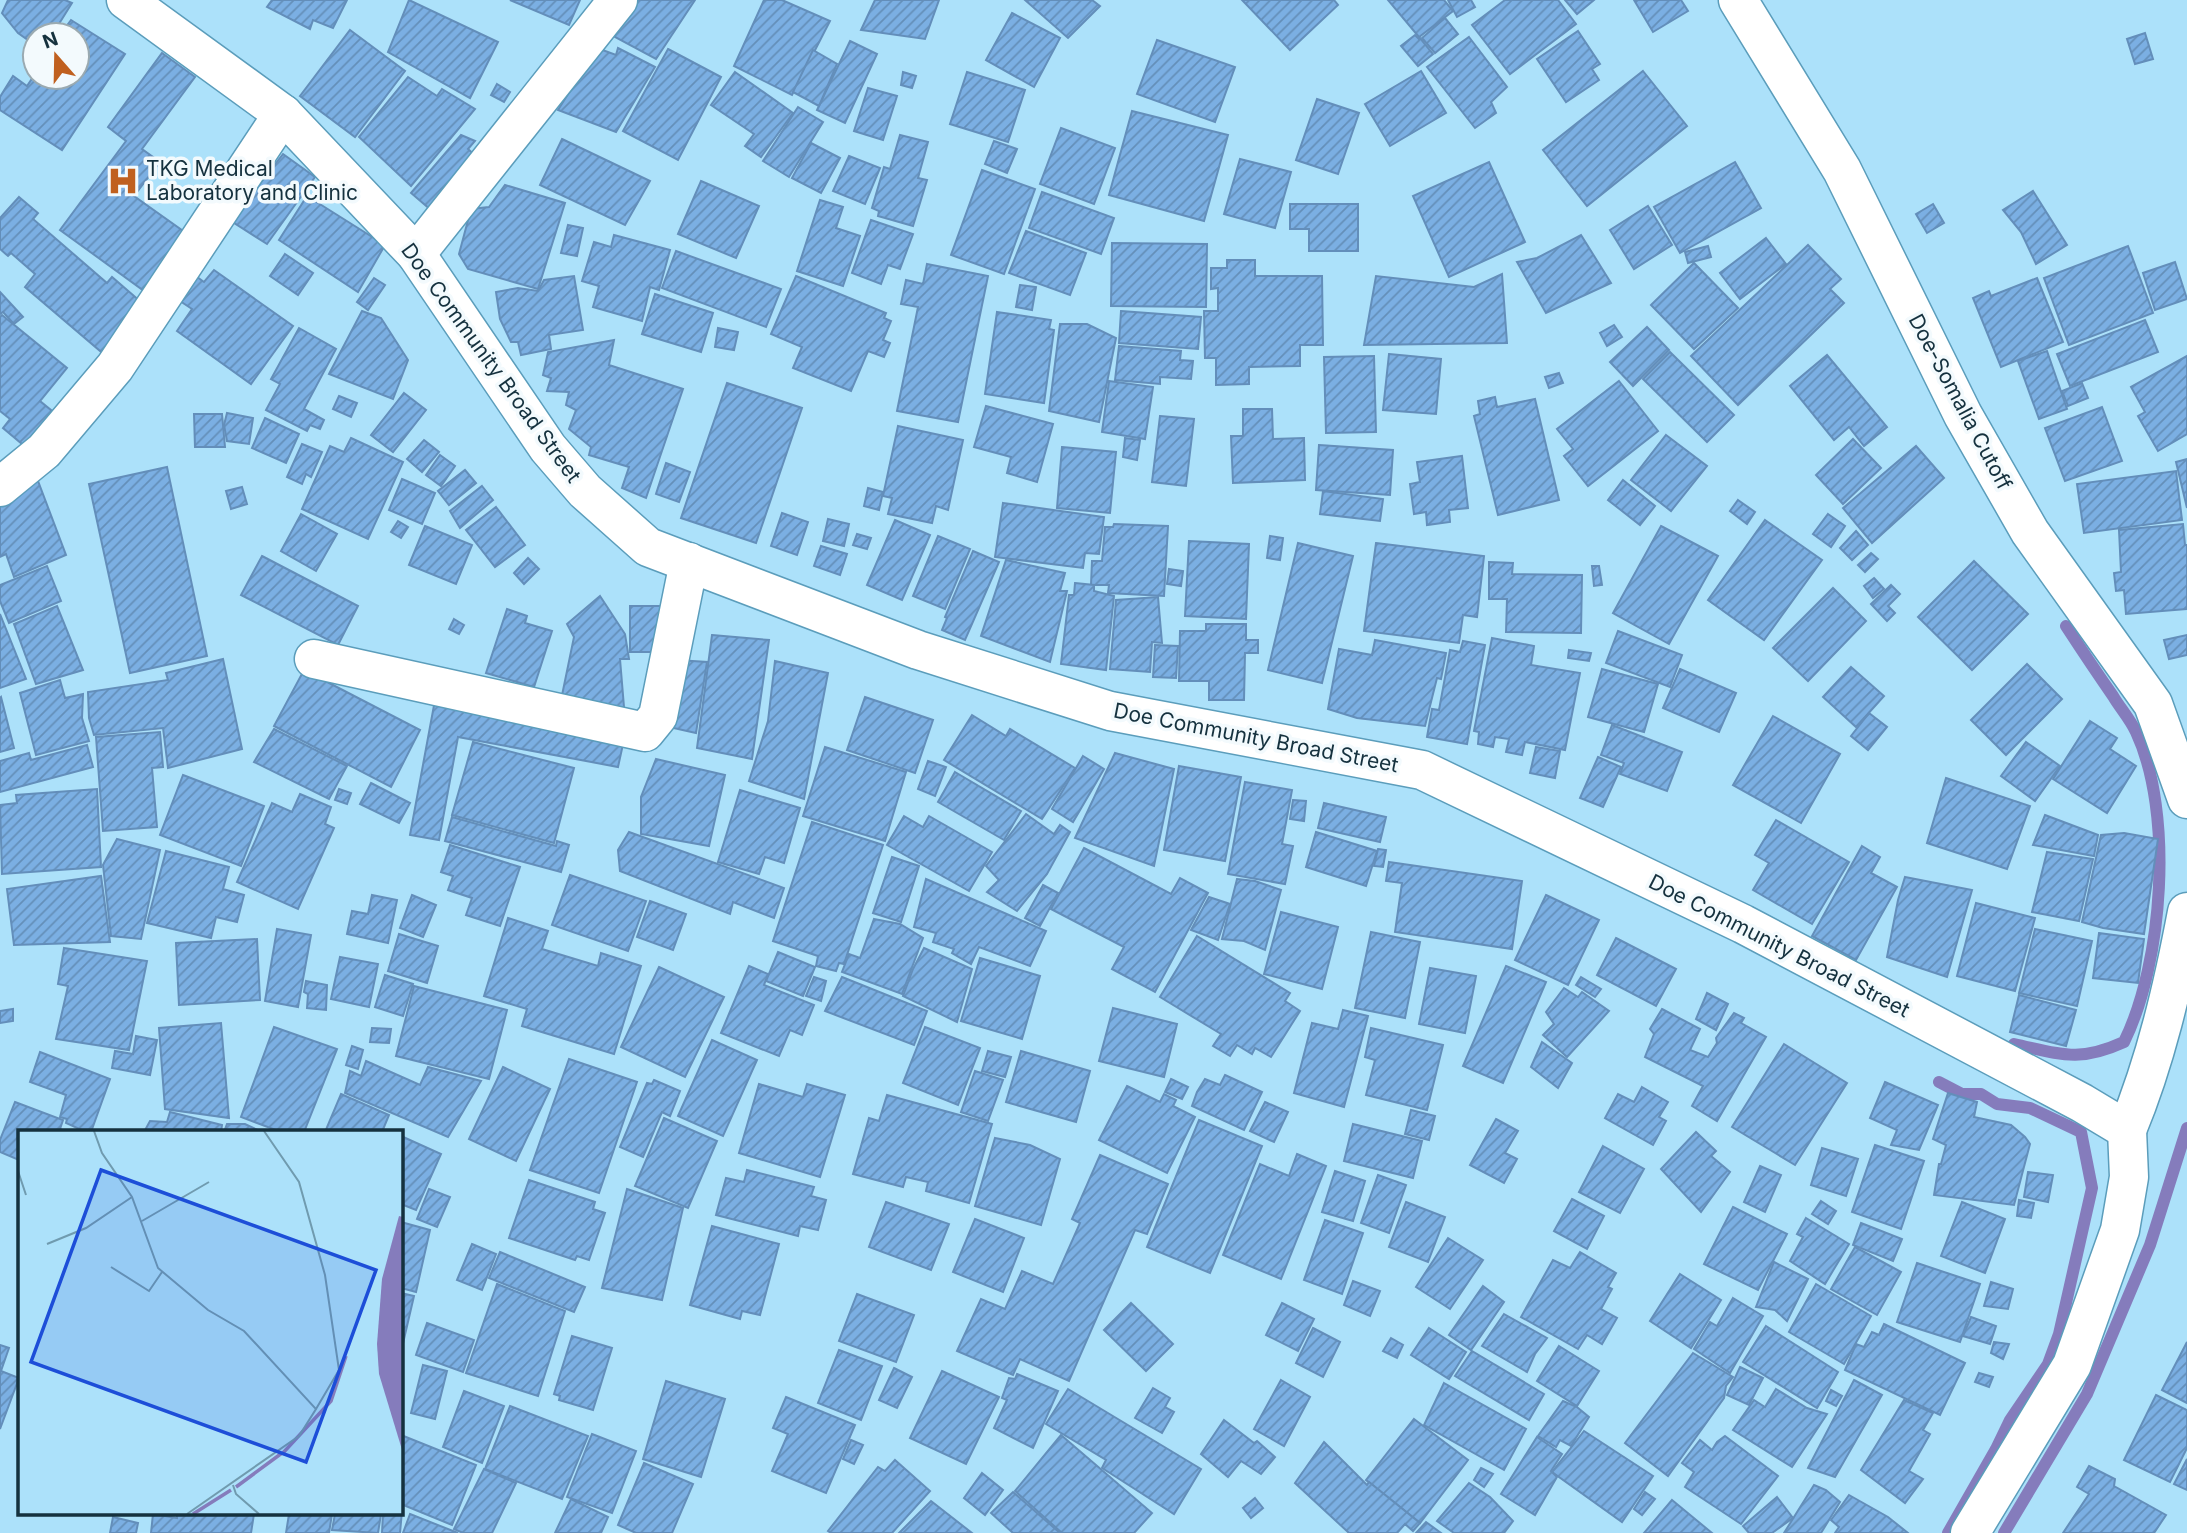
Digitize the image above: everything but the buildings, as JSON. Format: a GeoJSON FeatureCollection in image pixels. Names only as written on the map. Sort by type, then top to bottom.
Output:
{"type":"FeatureCollection","features":[{"type":"Feature","properties":{"kind":"street","name":"Doe Community Broad Street"},"geometry":{"type":"LineString","coordinates":[[126,0],[283,114],[416,254],[548,448],[585,491],[648,547],[918,650],[1110,710],[1422,770],[1743,924],[2082,1103],[2127,1130]]}},
{"type":"Feature","properties":{"kind":"street"},"geometry":{"type":"LineString","coordinates":[[416,254],[618,0]]}},
{"type":"Feature","properties":{"kind":"street","name":"Doe-Somalia Cutoff"},"geometry":{"type":"LineString","coordinates":[[1738,0],[1842,170],[1962,415],[2023,520],[2153,704],[2187,799]]}},
{"type":"Feature","properties":{"kind":"street"},"geometry":{"type":"LineString","coordinates":[[0,487],[44,451],[115,367],[283,114]]}},
{"type":"Feature","properties":{"kind":"street"},"geometry":{"type":"LineString","coordinates":[[313,659],[645,732],[658,716],[689,562]]}},
{"type":"Feature","properties":{"kind":"street"},"geometry":{"type":"LineString","coordinates":[[1970,1533],[2072,1365],[2120,1230],[2129,1177],[2127,1130],[2144,1088],[2162,1026],[2187,912]]}},
{"type":"Feature","properties":{"kind":"waterway"},"geometry":{"type":"LineString","coordinates":[[2014,1044],[2069,1055],[2094,1053],[2124,1042],[2148,972],[2155,931],[2159,845],[2156,804],[2148,765],[2131,723],[2066,626]]}},
{"type":"Feature","properties":{"kind":"waterway"},"geometry":{"type":"LineString","coordinates":[[1939,1082],[1962,1094],[1981,1094],[1997,1104],[2030,1108],[2081,1132],[2092,1188],[2059,1334],[2048,1364],[2010,1420],[1948,1533]]}},
{"type":"Feature","properties":{"kind":"waterway"},"geometry":{"type":"LineString","coordinates":[[2004,1533],[2087,1394],[2150,1245],[2187,1128]]}},
{"type":"Feature","properties":{"kind":"place","name":"TKG Medical Laboratory and Clinic"},"geometry":{"type":"Point","coordinates":[123,181]}}]}
